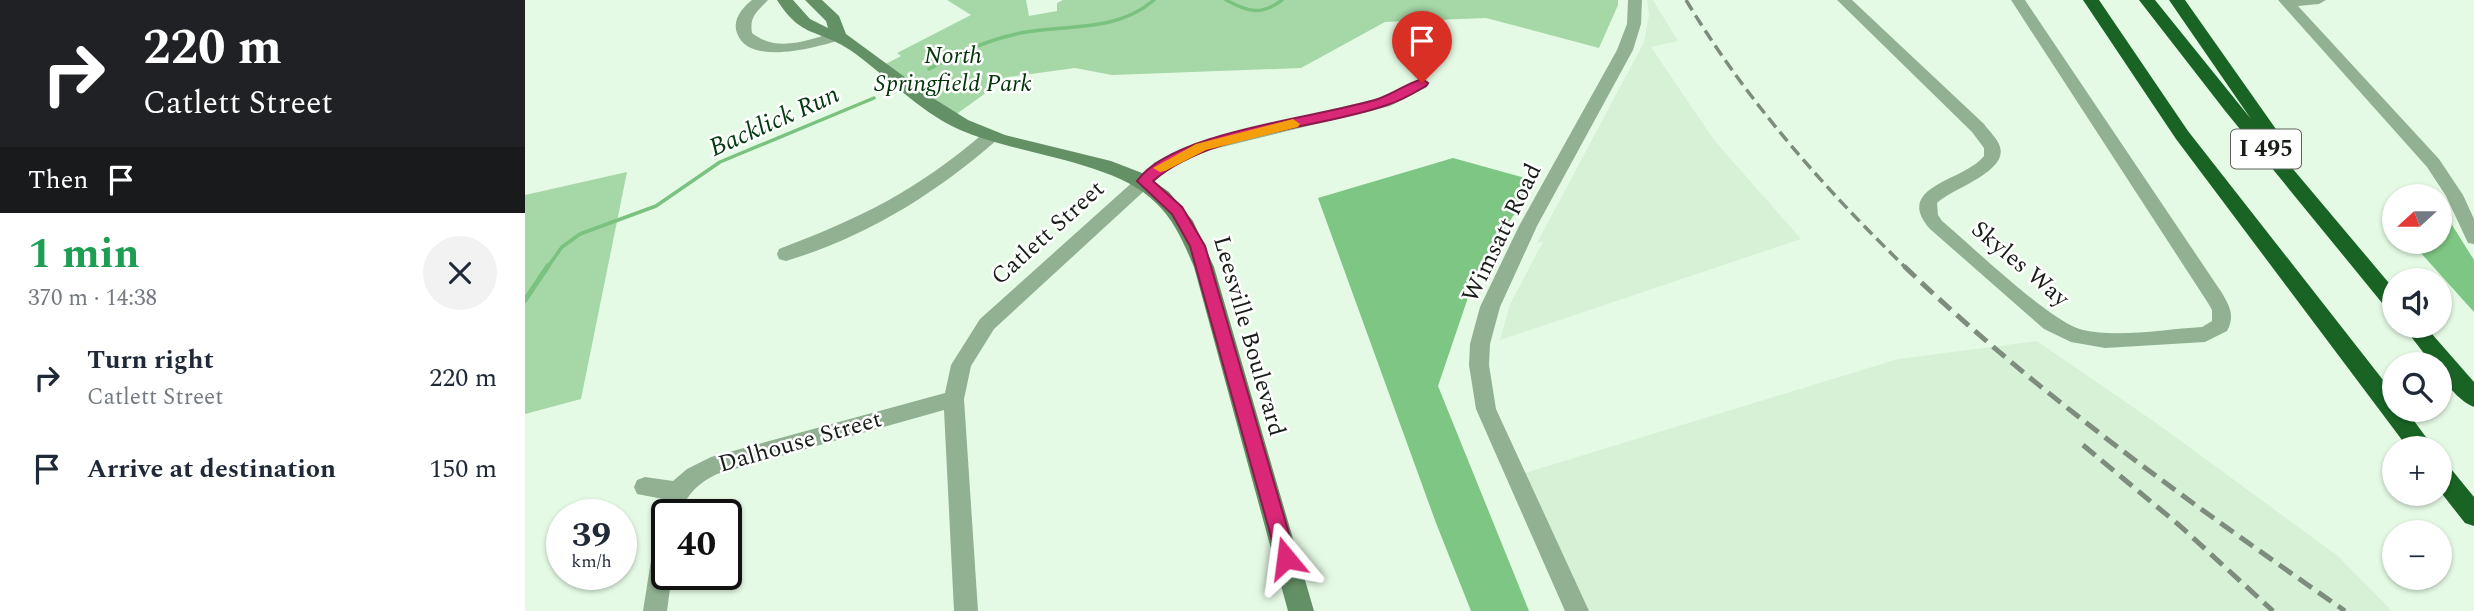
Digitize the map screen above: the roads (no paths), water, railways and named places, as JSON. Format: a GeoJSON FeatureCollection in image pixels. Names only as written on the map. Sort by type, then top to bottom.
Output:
{"type":"FeatureCollection","features":[{"type":"Feature","properties":{"kind":"highway"},"geometry":{"type":"LineString","coordinates":[[2075,0],[2182,135]]}},
{"type":"Feature","properties":{"kind":"highway","name":"I 495"},"geometry":{"type":"LineString","coordinates":[[2091,0],[2182,135],[2413,436]]}},
{"type":"Feature","properties":{"kind":"highway","name":"I 495"},"geometry":{"type":"LineString","coordinates":[[2147,0],[2382,288]]}},
{"type":"Feature","properties":{"kind":"highway"},"geometry":{"type":"LineString","coordinates":[[2177,0],[2301,178],[2382,287]]}},
{"type":"Feature","properties":{"kind":"highway"},"geometry":{"type":"LineString","coordinates":[[2423,338],[2474,398]]}},
{"type":"Feature","properties":{"kind":"highway"},"geometry":{"type":"LineString","coordinates":[[2452,487],[2474,515]]}},
{"type":"Feature","properties":{"kind":"street"},"geometry":{"type":"LineString","coordinates":[[761,0],[748,13],[742,27],[745,35],[757,43],[794,47],[839,36]]}},
{"type":"Feature","properties":{"kind":"street","name":"Leesville Boulevard"},"geometry":{"type":"LineString","coordinates":[[785,0],[810,27],[839,36],[937,109],[991,136],[1097,164],[1144,181],[1177,211],[1197,246],[1301,611]]}},
{"type":"Feature","properties":{"kind":"street","name":"Leesville Boulevard"},"geometry":{"type":"LineString","coordinates":[[813,0],[832,19],[839,36]]}},
{"type":"Feature","properties":{"kind":"street","name":"Wimsatt Road"},"geometry":{"type":"LineString","coordinates":[[1577,611],[1486,409],[1481,388],[1480,344],[1490,307],[1528,226],[1625,50],[1634,24],[1635,0]]}},
{"type":"Feature","properties":{"kind":"street","name":"Skyles Way"},"geometry":{"type":"LineString","coordinates":[[1844,0],[1978,128],[1992,147],[1993,156],[1984,167],[1940,190],[1928,201],[1929,216],[1935,225],[2066,334],[2105,340],[2189,336],[2213,330],[2223,320],[2222,310],[2215,298],[2018,0]]}},
{"type":"Feature","properties":{"kind":"street"},"geometry":{"type":"LineString","coordinates":[[2286,1],[2319,0]]}},
{"type":"Feature","properties":{"kind":"street"},"geometry":{"type":"LineString","coordinates":[[2286,1],[2433,163],[2454,195],[2474,237]]}},
{"type":"Feature","properties":{"kind":"street","name":"Catlett Street"},"geometry":{"type":"LineString","coordinates":[[967,611],[954,399],[961,365],[987,324],[1161,166],[1201,147],[1384,102],[1422,83]]}},
{"type":"Feature","properties":{"kind":"street"},"geometry":{"type":"LineString","coordinates":[[786,254],[904,202],[936,181],[991,136]]}},
{"type":"Feature","properties":{"kind":"street","name":"Dalhouse Street"},"geometry":{"type":"LineString","coordinates":[[677,491],[684,482],[711,466],[954,399]]}},
{"type":"Feature","properties":{"kind":"street"},"geometry":{"type":"LineString","coordinates":[[645,487],[677,491],[674,499]]}},
{"type":"Feature","properties":{"kind":"street"},"geometry":{"type":"LineString","coordinates":[[655,611],[658,590]]}},
{"type":"Feature","properties":{"kind":"waterway","name":"Backlick Run"},"geometry":{"type":"LineString","coordinates":[[929,69],[996,39],[1037,30],[1107,23],[1139,11],[1154,0]]}},
{"type":"Feature","properties":{"kind":"waterway","name":"Backlick Run"},"geometry":{"type":"LineString","coordinates":[[1226,0],[1254,10],[1267,8],[1282,0]]}},
{"type":"Feature","properties":{"kind":"waterway","name":"Backlick Run"},"geometry":{"type":"LineString","coordinates":[[547,268],[562,247],[580,234],[656,206],[720,162],[874,98]]}},
{"type":"Feature","properties":{"kind":"waterway","name":"Backlick Run"},"geometry":{"type":"LineString","coordinates":[[525,300],[548,266]]}},
{"type":"Feature","properties":{"kind":"railway"},"geometry":{"type":"LineString","coordinates":[[1686,0],[1734,73],[1787,141],[1904,266]]}},
{"type":"Feature","properties":{"kind":"railway"},"geometry":{"type":"LineString","coordinates":[[1904,266],[2008,360],[2063,404],[2174,489],[2345,611]]}},
{"type":"Feature","properties":{"kind":"railway"},"geometry":{"type":"LineString","coordinates":[[2083,445],[2179,525],[2273,611]]}},
{"type":"Feature","properties":{"kind":"park label","name":"North Springfield Park"},"geometry":{"type":"Point","coordinates":[953,70]}}]}
